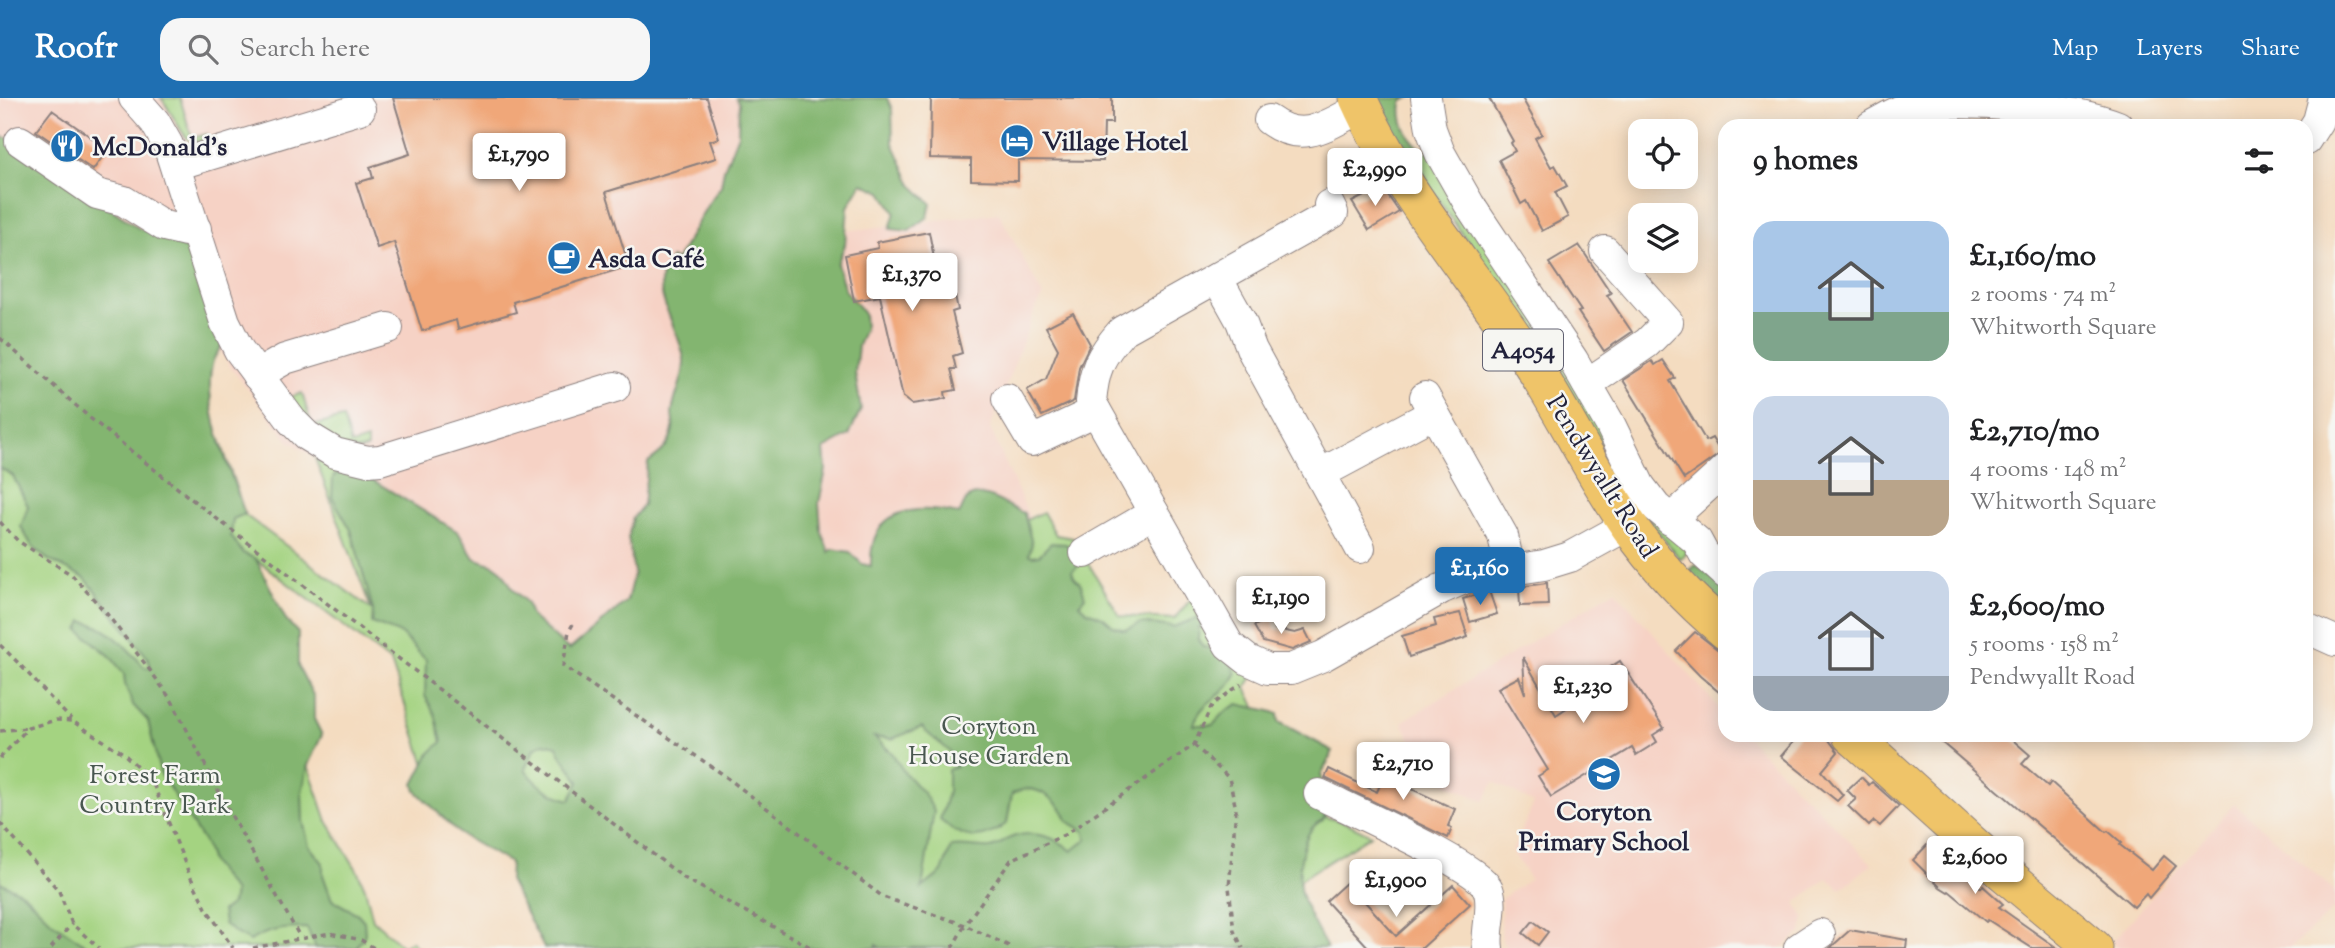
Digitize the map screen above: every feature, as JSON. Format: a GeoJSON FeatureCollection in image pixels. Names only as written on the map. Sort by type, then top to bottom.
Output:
{"type":"FeatureCollection","features":[{"type":"Feature","properties":{"kind":"main road","name":"Pendwyallt Road"},"geometry":{"type":"LineString","coordinates":[[1360,102],[1412,192],[1541,377],[1628,525],[1673,581],[1718,623]]}},
{"type":"Feature","properties":{"kind":"main road"},"geometry":{"type":"LineString","coordinates":[[1859,742],[2021,888],[2094,948]]}},
{"type":"Feature","properties":{"kind":"street"},"geometry":{"type":"LineString","coordinates":[[134,98],[163,134],[176,165],[225,322],[239,350],[292,421],[307,436],[335,453],[368,461],[397,455],[615,387]]}},
{"type":"Feature","properties":{"kind":"street"},"geometry":{"type":"LineString","coordinates":[[1426,98],[1431,129],[1446,163],[1469,204],[1587,384],[1640,486],[1656,507],[1697,541],[1703,554],[1718,568]]}},
{"type":"Feature","properties":{"kind":"street"},"geometry":{"type":"LineString","coordinates":[[2313,129],[2324,98]]}},
{"type":"Feature","properties":{"kind":"street"},"geometry":{"type":"LineString","coordinates":[[1269,120],[1280,128],[1306,133],[1360,102]]}},
{"type":"Feature","properties":{"kind":"street"},"geometry":{"type":"LineString","coordinates":[[1885,119],[1910,107],[1955,102],[2000,103],[2054,109],[2097,119]]}},
{"type":"Feature","properties":{"kind":"street"},"geometry":{"type":"LineString","coordinates":[[176,165],[360,109]]}},
{"type":"Feature","properties":{"kind":"street"},"geometry":{"type":"LineString","coordinates":[[20,141],[97,194],[124,201],[164,226],[185,231],[196,229]]}},
{"type":"Feature","properties":{"kind":"street"},"geometry":{"type":"LineString","coordinates":[[1329,205],[1333,213],[1122,331],[1102,354],[1093,382],[1091,402],[1229,645],[1248,660],[1268,669],[1291,669],[1323,656],[1441,589],[1468,577],[1570,557],[1628,525]]}},
{"type":"Feature","properties":{"kind":"street"},"geometry":{"type":"LineString","coordinates":[[1587,384],[1647,343],[1668,321],[1605,251]]}},
{"type":"Feature","properties":{"kind":"street"},"geometry":{"type":"LineString","coordinates":[[1217,278],[1241,321],[1252,350],[1360,548]]}},
{"type":"Feature","properties":{"kind":"street"},"geometry":{"type":"LineString","coordinates":[[257,375],[285,359],[388,328]]}},
{"type":"Feature","properties":{"kind":"street"},"geometry":{"type":"LineString","coordinates":[[1007,399],[1032,441],[1096,411]]}},
{"type":"Feature","properties":{"kind":"street"},"geometry":{"type":"LineString","coordinates":[[1320,474],[1430,405],[1503,536],[1510,570]]}},
{"type":"Feature","properties":{"kind":"street"},"geometry":{"type":"LineString","coordinates":[[1670,520],[1718,476]]}},
{"type":"Feature","properties":{"kind":"street"},"geometry":{"type":"LineString","coordinates":[[1085,553],[1154,513]]}},
{"type":"Feature","properties":{"kind":"street"},"geometry":{"type":"LineString","coordinates":[[1673,581],[1703,554]]}},
{"type":"Feature","properties":{"kind":"street"},"geometry":{"type":"LineString","coordinates":[[2313,631],[2335,641]]}},
{"type":"Feature","properties":{"kind":"street"},"geometry":{"type":"LineString","coordinates":[[1319,794],[1448,858],[1483,883],[1488,889],[1490,908],[1488,948]]}},
{"type":"Feature","properties":{"kind":"path"},"geometry":{"type":"LineString","coordinates":[[0,338],[90,418],[190,498],[684,878],[813,948]]}},
{"type":"Feature","properties":{"kind":"path"},"geometry":{"type":"LineString","coordinates":[[0,522],[18,541],[72,575],[107,614],[152,673],[172,701],[230,813],[300,937]]}},
{"type":"Feature","properties":{"kind":"path"},"geometry":{"type":"LineString","coordinates":[[573,624],[569,631],[563,666],[721,773],[883,897],[965,925],[1013,948]]}},
{"type":"Feature","properties":{"kind":"path"},"geometry":{"type":"LineString","coordinates":[[0,645],[26,669],[72,721],[123,753],[154,786],[190,876],[206,908],[233,948]]}},
{"type":"Feature","properties":{"kind":"path"},"geometry":{"type":"LineString","coordinates":[[952,948],[1011,860],[1066,834],[1194,745],[1212,705],[1262,666]]}},
{"type":"Feature","properties":{"kind":"path"},"geometry":{"type":"LineString","coordinates":[[0,731],[28,728],[57,720],[72,721]]}},
{"type":"Feature","properties":{"kind":"path"},"geometry":{"type":"LineString","coordinates":[[0,758],[28,728]]}},
{"type":"Feature","properties":{"kind":"path"},"geometry":{"type":"LineString","coordinates":[[1194,745],[1229,778],[1236,809],[1229,887],[1234,931],[1243,948]]}},
{"type":"Feature","properties":{"kind":"path"},"geometry":{"type":"LineString","coordinates":[[0,824],[59,891],[72,924],[99,948]]}},
{"type":"Feature","properties":{"kind":"path"},"geometry":{"type":"LineString","coordinates":[[51,948],[72,924]]}},
{"type":"Feature","properties":{"kind":"path"},"geometry":{"type":"LineString","coordinates":[[253,948],[330,933],[361,940],[374,948]]}},
{"type":"Feature","properties":{"kind":"shaded area"},"geometry":{"type":"Polygon","coordinates":[[[0,98],[742,98],[745,128],[697,342],[652,609],[574,653],[289,441],[231,368],[170,274],[0,151],[0,98]]]}},
{"type":"Feature","properties":{"kind":"shaded area"},"geometry":{"type":"Polygon","coordinates":[[[999,213],[1043,296],[1034,312],[990,428],[1030,518],[883,589],[809,585],[784,238],[999,213]]]}},
{"type":"Feature","properties":{"kind":"shaded area","name":"Coryton Primary School"},"geometry":{"type":"Polygon","coordinates":[[[1615,590],[1718,707],[1718,742],[1752,742],[1872,864],[1841,889],[1827,878],[1795,903],[1804,917],[1802,932],[1781,948],[1507,948],[1502,939],[1501,899],[1530,879],[1512,851],[1534,803],[1494,782],[1484,801],[1408,766],[1406,758],[1411,740],[1402,722],[1615,590]]]}},
{"type":"Feature","properties":{"kind":"shaded area"},"geometry":{"type":"Polygon","coordinates":[[[2234,804],[2335,891],[2335,908],[2290,948],[2117,947],[2113,941],[2234,804]]]}},
{"type":"Feature","properties":{"kind":"green space"},"geometry":{"type":"Polygon","coordinates":[[[161,98],[180,98],[192,138],[207,134],[208,139],[193,143],[189,140],[161,98]]]}},
{"type":"Feature","properties":{"kind":"green space","name":"Coryton House Garden"},"geometry":{"type":"Polygon","coordinates":[[[736,98],[887,98],[892,109],[893,143],[912,185],[931,203],[928,217],[909,231],[890,229],[895,212],[882,192],[862,183],[848,207],[845,245],[837,264],[845,290],[864,314],[865,328],[858,346],[855,373],[861,409],[849,435],[824,449],[826,470],[819,503],[821,530],[829,552],[833,549],[850,552],[862,564],[871,566],[872,547],[877,532],[886,521],[897,514],[926,510],[959,514],[967,499],[987,496],[1024,513],[1032,544],[1029,554],[1032,556],[1039,555],[1051,543],[1066,544],[1077,554],[1080,564],[1072,571],[1081,584],[1085,597],[1079,604],[1087,611],[1125,630],[1141,623],[1173,627],[1198,618],[1204,625],[1199,628],[1198,639],[1203,647],[1224,655],[1236,674],[1226,689],[1202,710],[1194,725],[1213,725],[1227,710],[1238,704],[1278,714],[1279,722],[1333,751],[1321,775],[1329,805],[1323,820],[1316,824],[1306,839],[1300,870],[1300,888],[1304,902],[1327,948],[881,948],[876,945],[876,948],[544,948],[509,880],[510,863],[460,834],[416,791],[414,784],[430,753],[442,742],[435,714],[425,696],[426,660],[401,634],[372,623],[373,610],[351,530],[332,497],[333,477],[345,469],[358,471],[458,532],[474,558],[502,571],[513,589],[527,603],[531,616],[569,650],[627,601],[634,572],[628,537],[633,518],[643,505],[648,462],[664,448],[672,435],[673,406],[684,367],[682,350],[662,292],[663,272],[671,258],[676,261],[721,186],[724,169],[738,134],[739,103],[736,98]],[[922,727],[892,739],[874,737],[892,753],[934,811],[922,888],[942,872],[951,847],[990,848],[1018,835],[1034,834],[1058,841],[1072,851],[1087,839],[1084,831],[1067,821],[1062,810],[1052,800],[1041,792],[1029,789],[1012,794],[1007,823],[998,830],[981,837],[973,837],[949,827],[940,820],[948,792],[948,770],[956,766],[946,748],[922,727]],[[544,743],[535,748],[525,769],[545,789],[570,800],[579,782],[557,746],[544,743]]]}},
{"type":"Feature","properties":{"kind":"green space"},"geometry":{"type":"Polygon","coordinates":[[[1369,98],[1409,98],[1402,102],[1402,116],[1407,133],[1420,149],[1415,154],[1408,154],[1369,98]]]}},
{"type":"Feature","properties":{"kind":"green space"},"geometry":{"type":"Polygon","coordinates":[[[0,137],[11,139],[140,229],[159,232],[193,253],[224,342],[213,361],[210,378],[219,438],[245,514],[233,519],[231,536],[243,553],[256,559],[286,620],[298,633],[298,666],[314,697],[314,719],[322,735],[308,765],[302,792],[303,821],[309,846],[323,863],[323,875],[332,900],[358,914],[364,921],[365,934],[356,948],[316,948],[307,928],[277,930],[250,941],[224,924],[222,911],[232,904],[234,892],[211,862],[205,844],[160,773],[148,721],[133,705],[124,674],[110,656],[79,630],[83,621],[109,633],[144,667],[151,668],[148,658],[85,578],[47,559],[32,546],[21,527],[28,506],[13,476],[0,468],[0,137]]]}},
{"type":"Feature","properties":{"kind":"green space"},"geometry":{"type":"Polygon","coordinates":[[[1430,150],[1678,537],[1687,553],[1680,559],[1650,522],[1546,355],[1411,160],[1430,150]]]}},
{"type":"Feature","properties":{"kind":"green space","name":"Forest Farm Country Park"},"geometry":{"type":"Polygon","coordinates":[[[0,151],[207,331],[211,412],[245,515],[371,609],[315,458],[345,474],[574,653],[883,588],[1043,512],[1056,535],[1073,538],[1120,616],[1174,619],[1192,598],[1253,677],[1246,688],[1266,728],[1304,753],[1331,756],[1313,788],[1292,892],[1311,948],[647,948],[429,777],[391,662],[257,560],[311,743],[308,765],[327,821],[357,870],[365,888],[373,920],[403,947],[411,941],[418,948],[0,948],[0,151]]]}},
{"type":"Feature","properties":{"kind":"green space"},"geometry":{"type":"Polygon","coordinates":[[[302,393],[312,426],[343,418],[351,445],[367,440],[367,448],[359,450],[336,444],[313,430],[288,403],[288,398],[302,393]]]}},
{"type":"Feature","properties":{"kind":"green space"},"geometry":{"type":"Polygon","coordinates":[[[1696,565],[1718,581],[1718,608],[1686,578],[1696,565]]]}},
{"type":"Feature","properties":{"kind":"green space"},"geometry":{"type":"Polygon","coordinates":[[[1309,812],[1349,824],[1371,835],[1295,883],[1309,812]]]}},
{"type":"Feature","properties":{"kind":"green space"},"geometry":{"type":"Polygon","coordinates":[[[0,882],[24,894],[52,922],[90,948],[0,948],[0,882]]]}},
{"type":"Feature","properties":{"kind":"building"},"geometry":{"type":"Polygon","coordinates":[[[393,98],[707,98],[719,138],[710,141],[716,158],[606,192],[629,266],[513,302],[516,312],[458,329],[456,320],[422,331],[394,242],[377,248],[356,183],[373,178],[370,167],[410,154],[393,98]]]}},
{"type":"Feature","properties":{"kind":"building","name":"Village Hotel"},"geometry":{"type":"Polygon","coordinates":[[[931,98],[1112,98],[1112,123],[1104,123],[1103,161],[1018,160],[1018,181],[971,180],[971,159],[930,158],[931,98]]]}},
{"type":"Feature","properties":{"kind":"building"},"geometry":{"type":"Polygon","coordinates":[[[1489,98],[1522,98],[1542,134],[1535,138],[1551,167],[1555,165],[1567,186],[1555,192],[1568,217],[1542,231],[1526,201],[1521,204],[1499,160],[1515,151],[1511,143],[1513,141],[1489,98]]]}},
{"type":"Feature","properties":{"kind":"building","name":"McDonald's"},"geometry":{"type":"Polygon","coordinates":[[[52,110],[108,149],[93,170],[36,131],[52,110]]]}},
{"type":"Feature","properties":{"kind":"building"},"geometry":{"type":"Polygon","coordinates":[[[1382,187],[1399,212],[1369,230],[1352,202],[1382,187]]]}},
{"type":"Feature","properties":{"kind":"building"},"geometry":{"type":"Polygon","coordinates":[[[929,232],[939,284],[945,283],[947,292],[954,290],[958,310],[952,312],[962,353],[953,356],[956,369],[951,369],[956,390],[945,392],[946,398],[912,404],[903,397],[880,296],[854,301],[845,255],[878,248],[877,242],[929,232]]]}},
{"type":"Feature","properties":{"kind":"building"},"geometry":{"type":"Polygon","coordinates":[[[1579,245],[1611,293],[1607,295],[1632,332],[1604,351],[1549,263],[1579,245]]]}},
{"type":"Feature","properties":{"kind":"building"},"geometry":{"type":"Polygon","coordinates":[[[1073,313],[1090,344],[1079,367],[1074,401],[1042,416],[1027,390],[1046,379],[1058,349],[1046,327],[1073,313]]]}},
{"type":"Feature","properties":{"kind":"building"},"geometry":{"type":"Polygon","coordinates":[[[1663,360],[1675,378],[1670,381],[1706,441],[1712,438],[1718,448],[1718,455],[1684,479],[1623,380],[1652,361],[1655,365],[1663,360]]]}},
{"type":"Feature","properties":{"kind":"building"},"geometry":{"type":"Polygon","coordinates":[[[1547,583],[1548,605],[1520,606],[1519,587],[1547,583]]]}},
{"type":"Feature","properties":{"kind":"building"},"geometry":{"type":"Polygon","coordinates":[[[1489,591],[1497,614],[1470,622],[1463,599],[1489,591]]]}},
{"type":"Feature","properties":{"kind":"building"},"geometry":{"type":"Polygon","coordinates":[[[1460,613],[1468,637],[1409,657],[1402,636],[1436,626],[1434,619],[1460,613]]]}},
{"type":"Feature","properties":{"kind":"building"},"geometry":{"type":"Polygon","coordinates":[[[1273,616],[1275,629],[1295,633],[1305,630],[1311,642],[1292,650],[1263,642],[1254,626],[1273,616]]]}},
{"type":"Feature","properties":{"kind":"building"},"geometry":{"type":"Polygon","coordinates":[[[1695,632],[1718,650],[1718,691],[1700,676],[1676,651],[1695,632]]]}},
{"type":"Feature","properties":{"kind":"building"},"geometry":{"type":"Polygon","coordinates":[[[1523,657],[1556,715],[1583,697],[1578,688],[1620,661],[1664,728],[1653,735],[1657,742],[1636,755],[1632,748],[1551,797],[1538,776],[1548,770],[1498,688],[1519,677],[1525,694],[1523,657]]]}},
{"type":"Feature","properties":{"kind":"building"},"geometry":{"type":"Polygon","coordinates":[[[1793,742],[1830,742],[1838,752],[1822,771],[1843,795],[1837,801],[1781,756],[1793,742]]]}},
{"type":"Feature","properties":{"kind":"building"},"geometry":{"type":"Polygon","coordinates":[[[1941,742],[2015,742],[2030,755],[2022,764],[2048,786],[2051,782],[2122,843],[2120,845],[2152,870],[2164,856],[2176,866],[2149,898],[2146,894],[2134,907],[1941,742]]]}},
{"type":"Feature","properties":{"kind":"building"},"geometry":{"type":"Polygon","coordinates":[[[1329,769],[1377,792],[1384,776],[1455,809],[1448,826],[1452,828],[1448,838],[1325,778],[1329,769]]]}},
{"type":"Feature","properties":{"kind":"building"},"geometry":{"type":"Polygon","coordinates":[[[1861,777],[1869,785],[1872,782],[1899,806],[1880,826],[1874,821],[1869,826],[1848,806],[1856,799],[1847,790],[1861,777]]]}},
{"type":"Feature","properties":{"kind":"building"},"geometry":{"type":"Polygon","coordinates":[[[1929,843],[2003,904],[1999,907],[2057,948],[2032,948],[1988,920],[1986,922],[1949,891],[1940,887],[1913,860],[1929,843]]]}},
{"type":"Feature","properties":{"kind":"building"},"geometry":{"type":"Polygon","coordinates":[[[1347,882],[1396,936],[1453,885],[1470,904],[1422,948],[1369,948],[1326,901],[1347,882]]]}},
{"type":"Feature","properties":{"kind":"building"},"geometry":{"type":"Polygon","coordinates":[[[1533,921],[1548,932],[1538,945],[1523,933],[1533,921]]]}},
{"type":"Feature","properties":{"kind":"building"},"geometry":{"type":"Polygon","coordinates":[[[1850,930],[1907,940],[1906,948],[1830,948],[1850,930]]]}},
{"type":"Feature","properties":{"kind":"place","name":"Village Hotel"},"geometry":{"type":"Point","coordinates":[1017,141]}},
{"type":"Feature","properties":{"kind":"place","name":"McDonald's"},"geometry":{"type":"Point","coordinates":[67,146]}},
{"type":"Feature","properties":{"kind":"place","name":"Asda Café"},"geometry":{"type":"Point","coordinates":[564,258]}},
{"type":"Feature","properties":{"kind":"place","name":"Coryton Primary School"},"geometry":{"type":"Point","coordinates":[1604,774]}}]}
